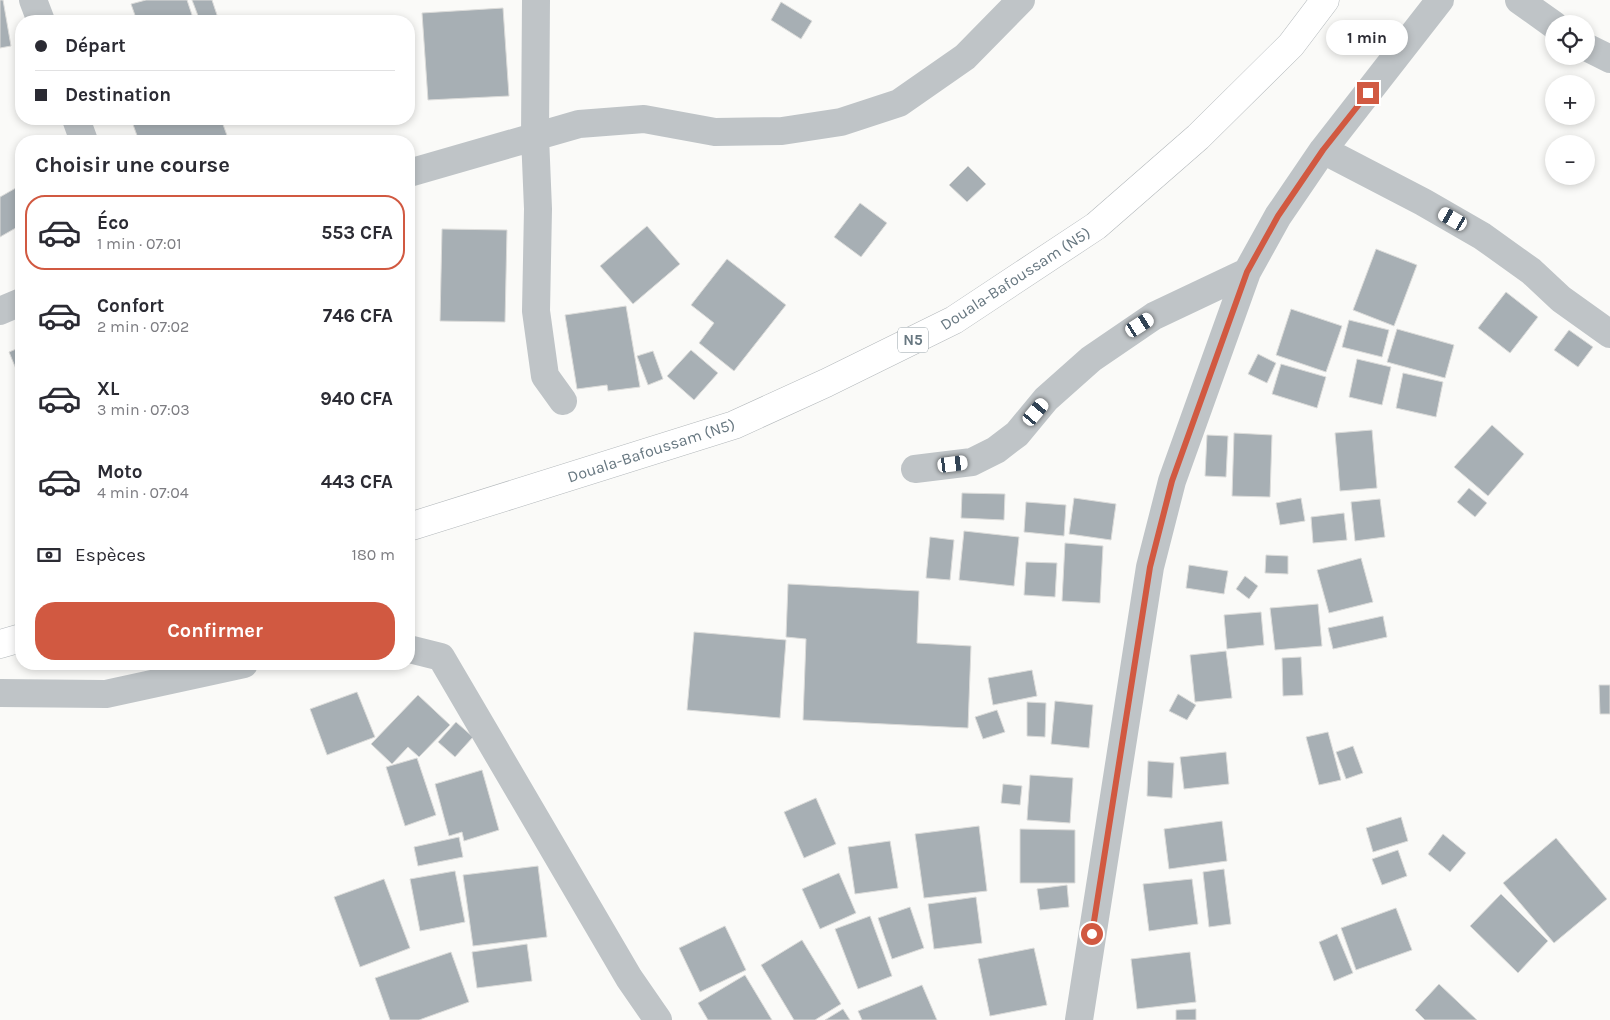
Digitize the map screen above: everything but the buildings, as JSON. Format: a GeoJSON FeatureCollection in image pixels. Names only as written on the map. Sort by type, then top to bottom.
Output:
{"type":"FeatureCollection","features":[{"type":"Feature","properties":{"kind":"highway","name":"Douala-Bafoussam (N5)"},"geometry":{"type":"LineString","coordinates":[[415,525],[734,425],[826,383],[954,320],[1096,226],[1198,137],[1285,52],[1325,0]]}},
{"type":"Feature","properties":{"kind":"highway"},"geometry":{"type":"LineString","coordinates":[[0,644],[15,640]]}},
{"type":"Feature","properties":{"kind":"street"},"geometry":{"type":"LineString","coordinates":[[33,0],[39,15]]}},
{"type":"Feature","properties":{"kind":"street"},"geometry":{"type":"LineString","coordinates":[[536,0],[535,136],[538,209],[536,311],[545,376],[563,401]]}},
{"type":"Feature","properties":{"kind":"street"},"geometry":{"type":"LineString","coordinates":[[415,171],[579,124],[644,119],[716,132],[782,131],[841,122],[899,103],[965,57],[1021,0]]}},
{"type":"Feature","properties":{"kind":"street"},"geometry":{"type":"LineString","coordinates":[[1079,1020],[1150,567],[1172,481],[1247,272],[1278,216],[1323,150],[1440,0]]}},
{"type":"Feature","properties":{"kind":"street"},"geometry":{"type":"LineString","coordinates":[[1519,0],[1545,19]]}},
{"type":"Feature","properties":{"kind":"street"},"geometry":{"type":"LineString","coordinates":[[1595,52],[1610,59]]}},
{"type":"Feature","properties":{"kind":"street"},"geometry":{"type":"LineString","coordinates":[[1323,150],[1424,202],[1482,236],[1531,271],[1561,299],[1610,334]]}},
{"type":"Feature","properties":{"kind":"street"},"geometry":{"type":"LineString","coordinates":[[914,469],[972,462],[996,450],[1017,434],[1046,399],[1091,359],[1154,316],[1247,272]]}},
{"type":"Feature","properties":{"kind":"street"},"geometry":{"type":"LineString","coordinates":[[0,311],[15,305]]}},
{"type":"Feature","properties":{"kind":"street"},"geometry":{"type":"LineString","coordinates":[[415,650],[441,657],[629,978],[658,1020]]}},
{"type":"Feature","properties":{"kind":"street"},"geometry":{"type":"LineString","coordinates":[[0,693],[106,694],[216,670]]}},
{"type":"Feature","properties":{"kind":"route"},"geometry":{"type":"LineString","coordinates":[[1092,934],[1150,567],[1172,481],[1247,272],[1278,216],[1323,150],[1368,93]]}}]}
